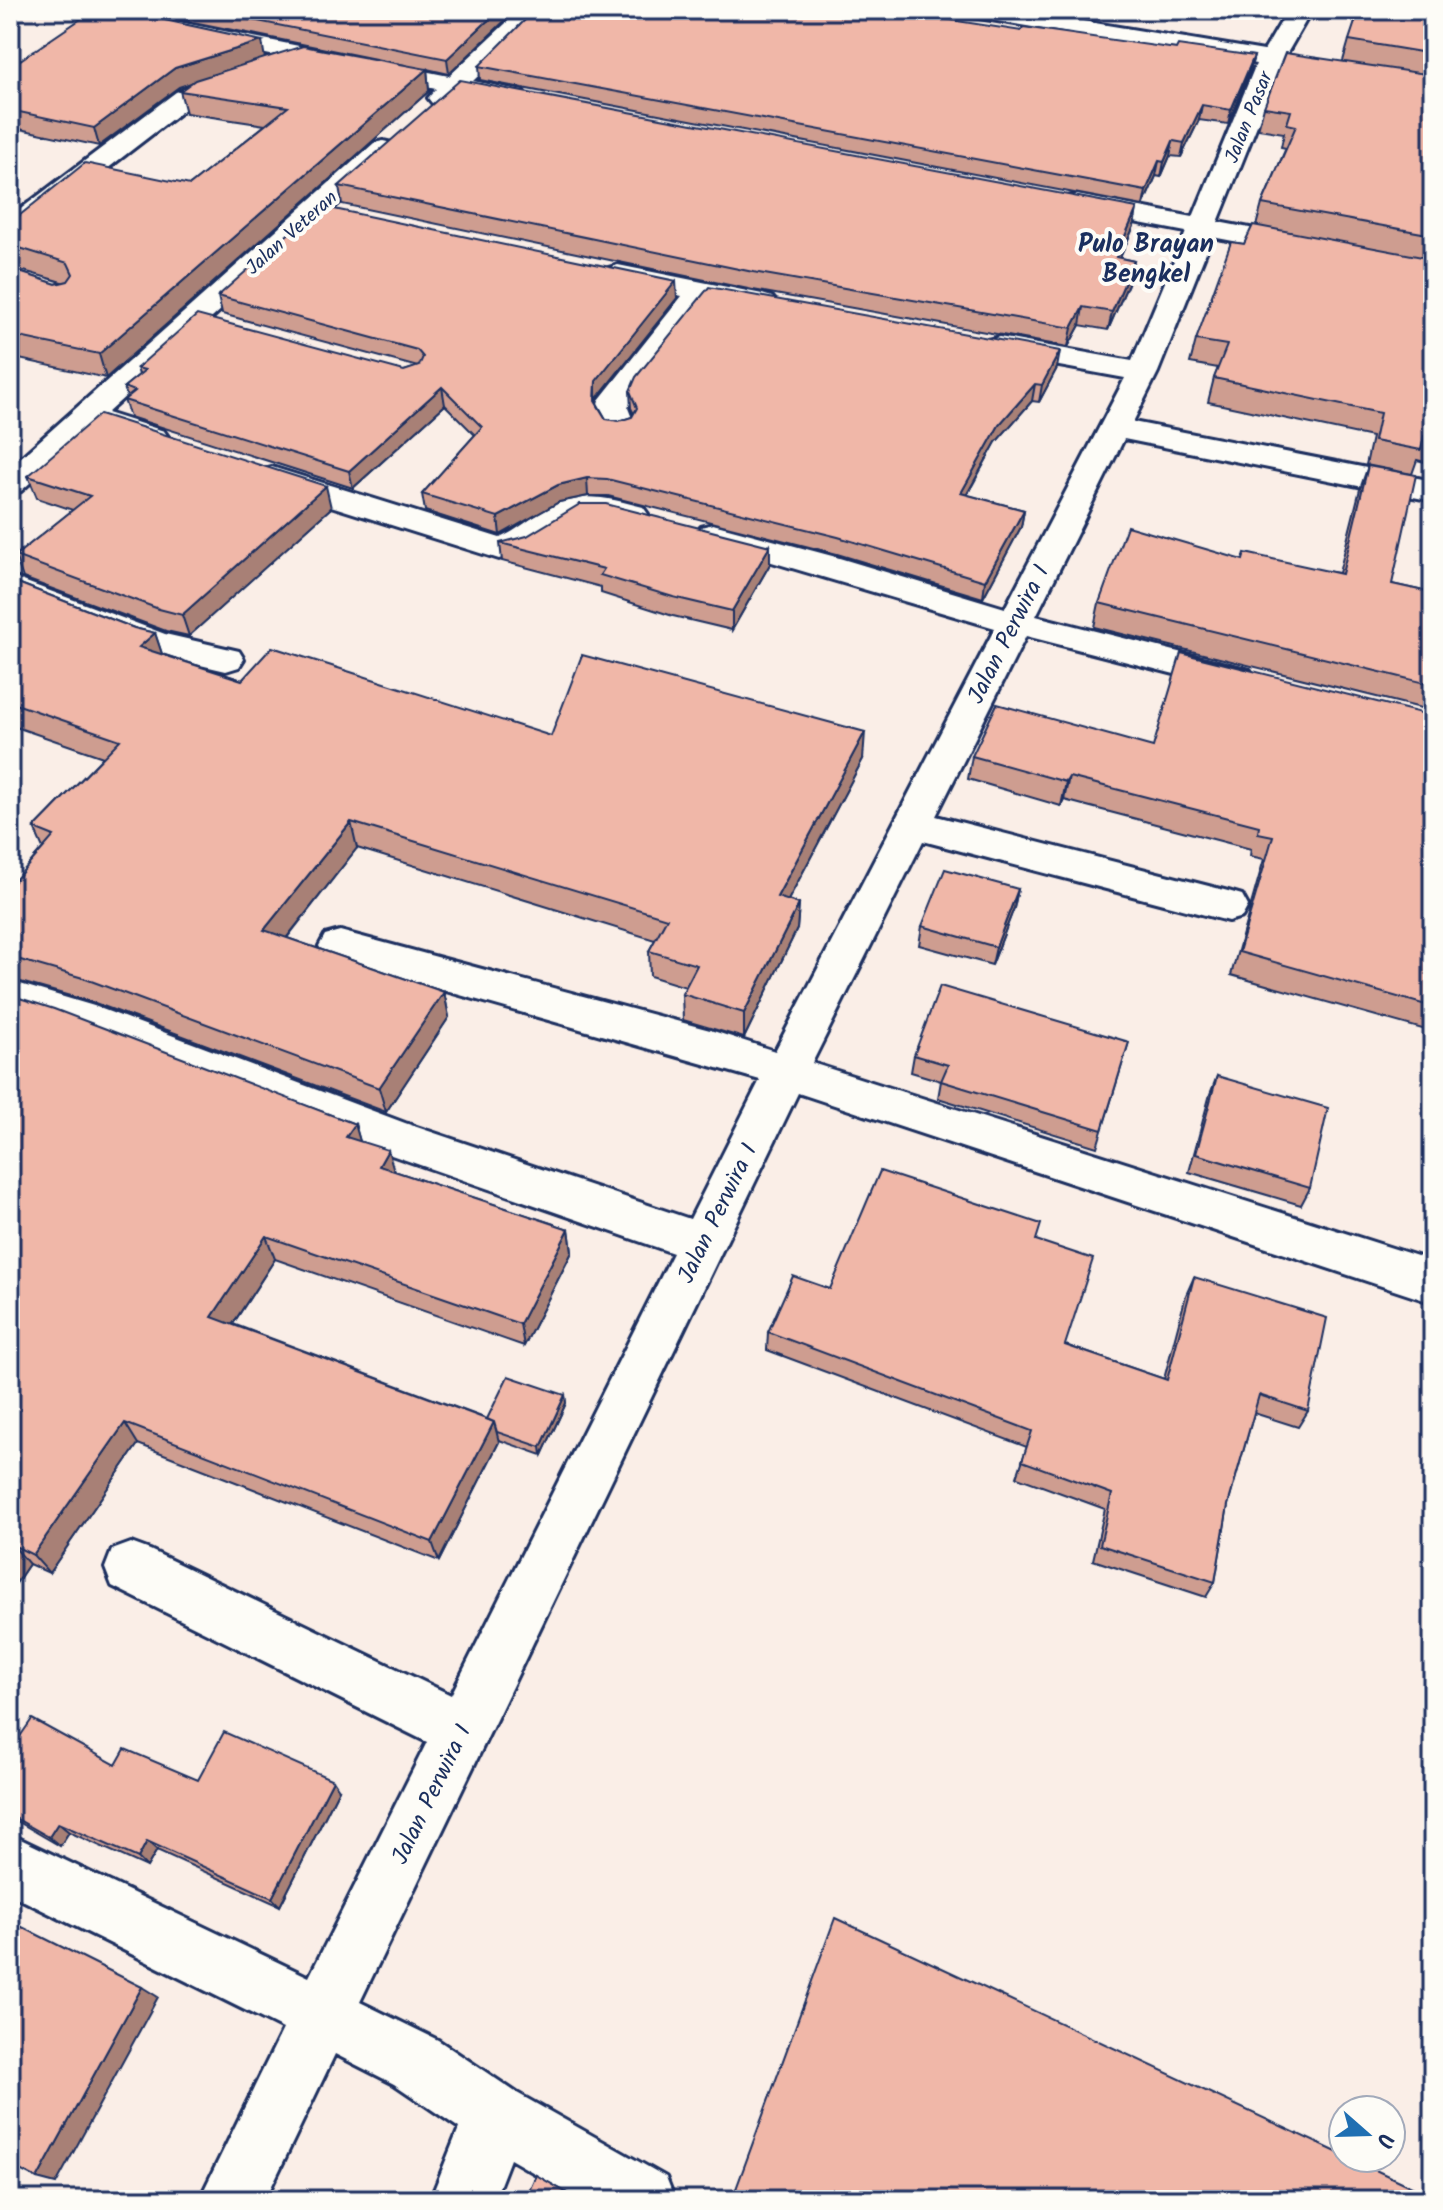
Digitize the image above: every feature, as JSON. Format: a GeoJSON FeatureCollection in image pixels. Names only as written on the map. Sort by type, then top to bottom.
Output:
{"type":"FeatureCollection","features":[{"type":"Feature","properties":{"kind":"street","name":"Jalan Veteran"},"geometry":{"type":"LineString","coordinates":[[10,484],[456,85],[534,10]]}},
{"type":"Feature","properties":{"kind":"street"},"geometry":{"type":"LineString","coordinates":[[973,10],[1315,67]]}},
{"type":"Feature","properties":{"kind":"street","name":"Jalan Pasar"},"geometry":{"type":"LineString","coordinates":[[1204,227],[1271,59],[1300,10]]}},
{"type":"Feature","properties":{"kind":"street"},"geometry":{"type":"LineString","coordinates":[[69,30],[90,11],[306,57],[534,99]]}},
{"type":"Feature","properties":{"kind":"street"},"geometry":{"type":"LineString","coordinates":[[10,230],[190,94],[306,57]]}},
{"type":"Feature","properties":{"kind":"street"},"geometry":{"type":"LineString","coordinates":[[1048,198],[1342,254]]}},
{"type":"Feature","properties":{"kind":"street"},"geometry":{"type":"LineString","coordinates":[[315,210],[346,217]]}},
{"type":"Feature","properties":{"kind":"street","name":"Jalan Perwira I"},"geometry":{"type":"LineString","coordinates":[[231,2200],[786,1072],[1143,372],[1204,227]]}},
{"type":"Feature","properties":{"kind":"street"},"geometry":{"type":"LineString","coordinates":[[593,269],[783,307]]}},
{"type":"Feature","properties":{"kind":"street"},"geometry":{"type":"LineString","coordinates":[[619,426],[612,415],[611,406],[620,390],[701,291]]}},
{"type":"Feature","properties":{"kind":"street"},"geometry":{"type":"LineString","coordinates":[[194,318],[224,326]]}},
{"type":"Feature","properties":{"kind":"street"},"geometry":{"type":"LineString","coordinates":[[971,341],[1143,372]]}},
{"type":"Feature","properties":{"kind":"street"},"geometry":{"type":"LineString","coordinates":[[84,416],[179,447]]}},
{"type":"Feature","properties":{"kind":"street"},"geometry":{"type":"LineString","coordinates":[[1114,428],[1433,491]]}},
{"type":"Feature","properties":{"kind":"street"},"geometry":{"type":"LineString","coordinates":[[239,466],[499,549],[517,546],[569,510],[580,507],[608,509],[824,564],[1014,622],[1268,686]]}},
{"type":"Feature","properties":{"kind":"street"},"geometry":{"type":"LineString","coordinates":[[10,587],[157,644],[226,659]]}},
{"type":"Feature","properties":{"kind":"street"},"geometry":{"type":"LineString","coordinates":[[912,824],[1228,906]]}},
{"type":"Feature","properties":{"kind":"street"},"geometry":{"type":"LineString","coordinates":[[340,946],[710,1047],[1433,1282]]}},
{"type":"Feature","properties":{"kind":"street"},"geometry":{"type":"LineString","coordinates":[[10,997],[79,1018],[390,1136],[702,1243]]}},
{"type":"Feature","properties":{"kind":"street"},"geometry":{"type":"LineString","coordinates":[[131,1568],[462,1730]]}},
{"type":"Feature","properties":{"kind":"street"},"geometry":{"type":"LineString","coordinates":[[10,1863],[416,2062],[495,2115],[643,2200]]}},
{"type":"Feature","properties":{"kind":"street"},"geometry":{"type":"LineString","coordinates":[[462,2200],[495,2115]]}},
{"type":"Feature","properties":{"kind":"building"},"geometry":{"type":"Polygon","coordinates":[[[94,10],[118,10],[262,41],[175,68],[94,128],[10,110],[10,67],[94,10]]]}},
{"type":"Feature","properties":{"kind":"building"},"geometry":{"type":"Polygon","coordinates":[[[202,10],[499,10],[447,59],[202,10]]]}},
{"type":"Feature","properties":{"kind":"building"},"geometry":{"type":"Polygon","coordinates":[[[535,10],[887,10],[1021,31],[1023,27],[1176,49],[1178,45],[1254,56],[1231,110],[1202,105],[1184,143],[1173,141],[1164,162],[1159,161],[1146,191],[479,66],[535,10]]]}},
{"type":"Feature","properties":{"kind":"building"},"geometry":{"type":"Polygon","coordinates":[[[1359,10],[1433,10],[1433,54],[1349,40],[1359,10]]]}},
{"type":"Feature","properties":{"kind":"building"},"geometry":{"type":"Polygon","coordinates":[[[303,46],[427,69],[99,354],[10,335],[10,269],[56,284],[68,281],[73,274],[68,263],[10,245],[10,223],[85,163],[190,185],[288,107],[180,91],[195,80],[303,46]]]}},
{"type":"Feature","properties":{"kind":"building"},"geometry":{"type":"Polygon","coordinates":[[[1285,53],[1433,75],[1433,235],[1262,204],[1296,126],[1287,124],[1291,111],[1264,107],[1285,53]]]}},
{"type":"Feature","properties":{"kind":"building"},"geometry":{"type":"Polygon","coordinates":[[[460,80],[1137,208],[1116,257],[1134,261],[1112,312],[1083,307],[1072,328],[753,272],[339,186],[460,80]]]}},
{"type":"Feature","properties":{"kind":"building"},"geometry":{"type":"Polygon","coordinates":[[[320,206],[676,281],[596,381],[595,401],[606,419],[619,421],[632,417],[637,408],[630,391],[636,377],[709,287],[1060,351],[1042,385],[1035,384],[999,425],[961,493],[1024,510],[985,581],[838,537],[607,479],[587,478],[558,485],[498,517],[422,494],[482,427],[442,387],[349,471],[124,400],[135,391],[124,387],[145,370],[137,368],[197,315],[404,371],[419,366],[423,357],[417,350],[218,296],[320,206]]]}},
{"type":"Feature","properties":{"kind":"building"},"geometry":{"type":"Polygon","coordinates":[[[1253,225],[1433,259],[1433,438],[1424,436],[1421,450],[1374,441],[1380,413],[1214,378],[1227,345],[1196,340],[1231,242],[1244,244],[1253,225]]]}},
{"type":"Feature","properties":{"kind":"building"},"geometry":{"type":"Polygon","coordinates":[[[100,414],[326,486],[182,615],[159,609],[15,556],[90,496],[28,476],[100,414]]]}},
{"type":"Feature","properties":{"kind":"building"},"geometry":{"type":"Polygon","coordinates":[[[1368,466],[1416,475],[1392,584],[1433,593],[1433,685],[1099,603],[1127,526],[1243,560],[1245,553],[1342,574],[1368,466]]]}},
{"type":"Feature","properties":{"kind":"building"},"geometry":{"type":"Polygon","coordinates":[[[580,504],[606,504],[770,546],[732,611],[600,575],[604,569],[500,543],[527,536],[580,504]]]}},
{"type":"Feature","properties":{"kind":"building"},"geometry":{"type":"Polygon","coordinates":[[[10,580],[134,628],[155,633],[139,647],[242,680],[272,647],[551,736],[582,655],[865,732],[777,897],[799,904],[744,1013],[682,994],[697,965],[649,951],[667,918],[351,822],[264,930],[444,992],[379,1088],[83,978],[10,957],[10,886],[54,836],[34,828],[120,740],[10,702],[10,580]]]}},
{"type":"Feature","properties":{"kind":"building"},"geometry":{"type":"Polygon","coordinates":[[[1181,653],[1433,716],[1433,1007],[1239,952],[1273,836],[1258,833],[1259,826],[1069,777],[1066,782],[972,756],[997,704],[1153,747],[1181,653]]]}},
{"type":"Feature","properties":{"kind":"building"},"geometry":{"type":"Polygon","coordinates":[[[945,869],[1018,889],[996,947],[922,926],[945,869]]]}},
{"type":"Feature","properties":{"kind":"building"},"geometry":{"type":"Polygon","coordinates":[[[940,986],[1129,1042],[1102,1130],[941,1081],[948,1065],[914,1055],[940,986]]]}},
{"type":"Feature","properties":{"kind":"building"},"geometry":{"type":"Polygon","coordinates":[[[10,995],[355,1124],[346,1137],[388,1150],[379,1166],[569,1229],[520,1324],[266,1236],[212,1317],[494,1422],[432,1542],[125,1423],[33,1555],[13,1545],[10,1550],[10,995]]]}},
{"type":"Feature","properties":{"kind":"building"},"geometry":{"type":"Polygon","coordinates":[[[1217,1076],[1328,1108],[1310,1188],[1196,1154],[1217,1076]]]}},
{"type":"Feature","properties":{"kind":"building"},"geometry":{"type":"Polygon","coordinates":[[[880,1171],[1041,1224],[1036,1240],[1093,1259],[1065,1345],[1167,1380],[1194,1277],[1327,1318],[1308,1411],[1259,1395],[1228,1505],[1215,1582],[1100,1545],[1112,1494],[1022,1461],[1032,1431],[768,1332],[793,1276],[830,1289],[880,1171]]]}},
{"type":"Feature","properties":{"kind":"building"},"geometry":{"type":"Polygon","coordinates":[[[508,1376],[565,1395],[541,1447],[497,1432],[494,1422],[487,1419],[508,1376]]]}},
{"type":"Feature","properties":{"kind":"building"},"geometry":{"type":"Polygon","coordinates":[[[32,1719],[116,1765],[125,1749],[198,1780],[224,1732],[333,1780],[272,1898],[147,1841],[138,1858],[58,1823],[49,1837],[10,1815],[10,1751],[32,1719]]]}},
{"type":"Feature","properties":{"kind":"building"},"geometry":{"type":"Polygon","coordinates":[[[835,1918],[1327,2148],[1327,2174],[1384,2174],[1433,2197],[1433,2200],[732,2200],[835,1918]]]}},
{"type":"Feature","properties":{"kind":"building"},"geometry":{"type":"Polygon","coordinates":[[[10,1921],[142,1987],[37,2179],[10,2165],[10,1921]]]}},
{"type":"Feature","properties":{"kind":"building"},"geometry":{"type":"Polygon","coordinates":[[[536,2175],[574,2197],[594,2200],[525,2200],[536,2175]]]}},
{"type":"Feature","properties":{"kind":"district","name":"Pulo Brayan Bengkel"},"geometry":{"type":"Point","coordinates":[1146,258]}}]}
